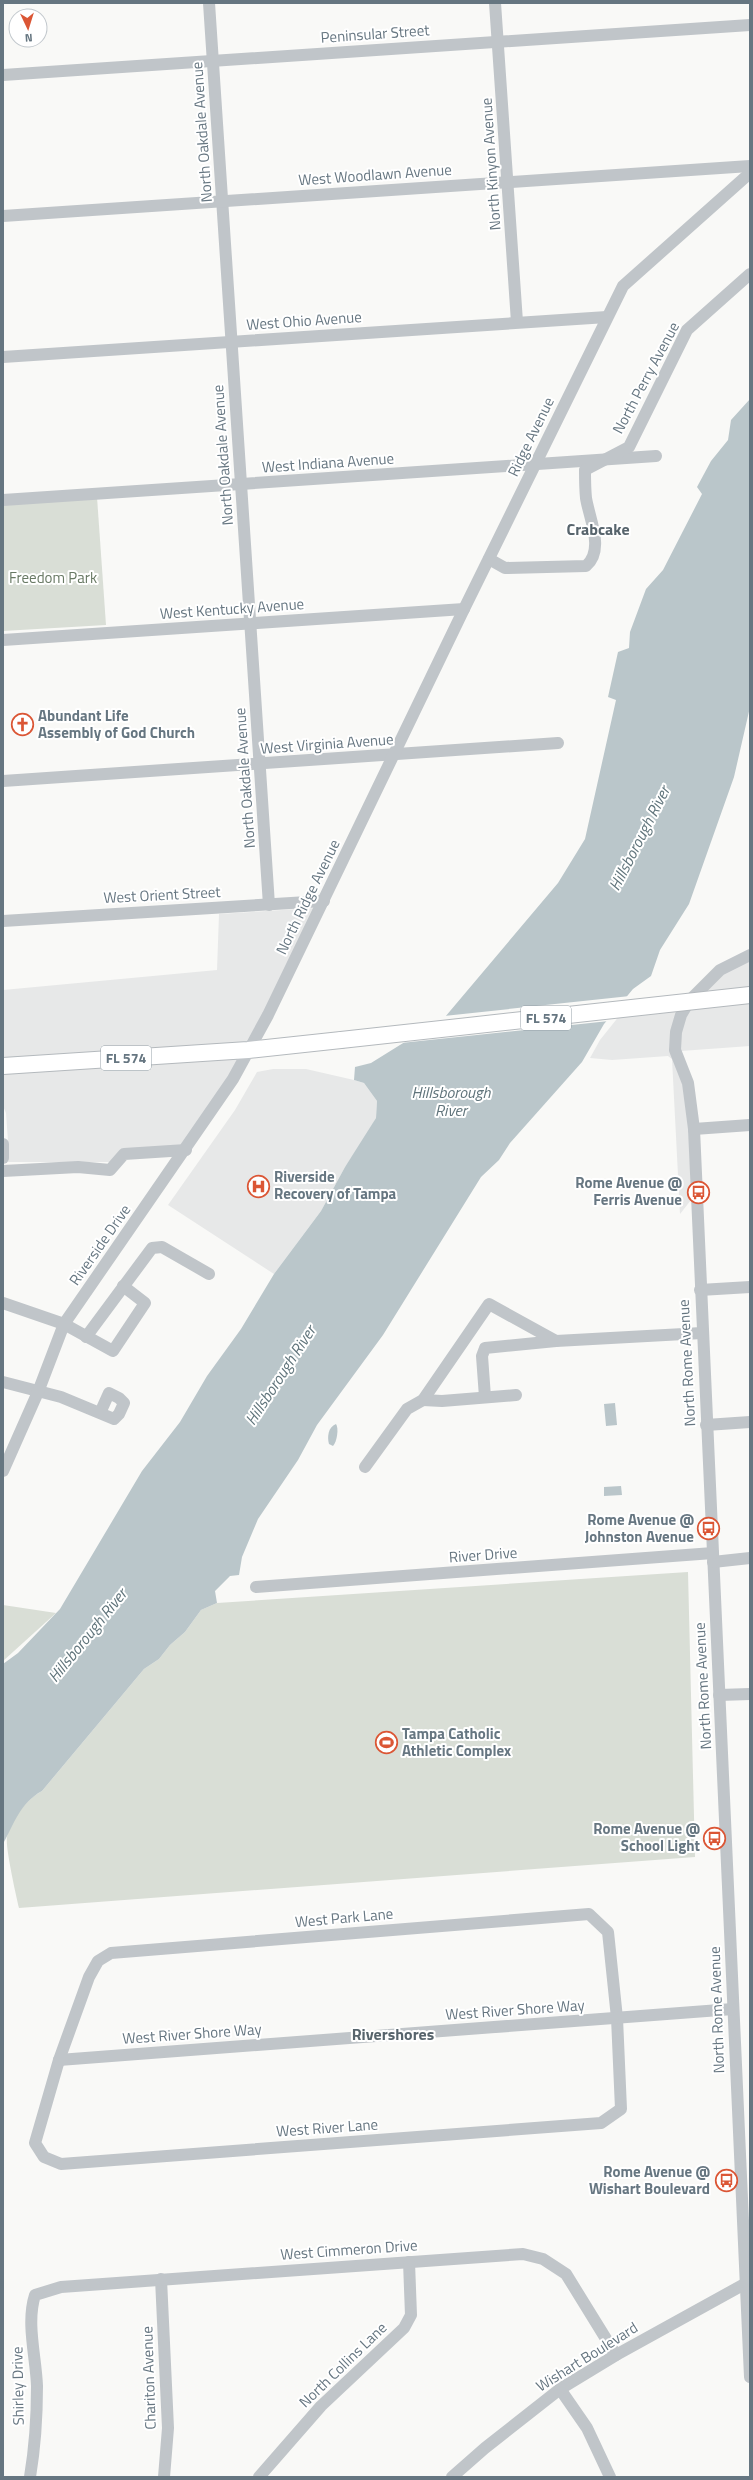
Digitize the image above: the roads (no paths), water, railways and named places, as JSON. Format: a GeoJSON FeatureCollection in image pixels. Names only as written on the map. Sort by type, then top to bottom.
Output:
{"type":"FeatureCollection","features":[{"type":"Feature","properties":{"kind":"main road","name":"FL 574"},"geometry":{"type":"LineString","coordinates":[[3,1066],[248,1050],[750,995]]}},
{"type":"Feature","properties":{"kind":"street","name":"North Oakdale Avenue"},"geometry":{"type":"LineString","coordinates":[[209,3],[261,764],[269,905]]}},
{"type":"Feature","properties":{"kind":"street","name":"North Kinyon Avenue"},"geometry":{"type":"LineString","coordinates":[[495,3],[517,322]]}},
{"type":"Feature","properties":{"kind":"street","name":"Peninsular Street"},"geometry":{"type":"LineString","coordinates":[[3,75],[750,25]]}},
{"type":"Feature","properties":{"kind":"street","name":"West Woodlawn Avenue"},"geometry":{"type":"LineString","coordinates":[[3,216],[750,166]]}},
{"type":"Feature","properties":{"kind":"street","name":"Ridge Avenue"},"geometry":{"type":"LineString","coordinates":[[393,755],[623,286],[750,173]]}},
{"type":"Feature","properties":{"kind":"street","name":"North Perry Avenue"},"geometry":{"type":"LineString","coordinates":[[489,559],[505,568],[586,566],[590,562],[596,536],[586,498],[585,470],[628,447],[687,330],[750,274]]}},
{"type":"Feature","properties":{"kind":"street","name":"West Ohio Avenue"},"geometry":{"type":"LineString","coordinates":[[3,357],[607,317]]}},
{"type":"Feature","properties":{"kind":"street","name":"West Indiana Avenue"},"geometry":{"type":"LineString","coordinates":[[3,500],[656,456]]}},
{"type":"Feature","properties":{"kind":"street","name":"West Kentucky Avenue"},"geometry":{"type":"LineString","coordinates":[[3,640],[464,609]]}},
{"type":"Feature","properties":{"kind":"street","name":"West Virginia Avenue"},"geometry":{"type":"LineString","coordinates":[[3,782],[558,743]]}},
{"type":"Feature","properties":{"kind":"street","name":"North Ridge Avenue"},"geometry":{"type":"LineString","coordinates":[[248,1050],[268,1015],[393,755]]}},
{"type":"Feature","properties":{"kind":"street","name":"West Orient Street"},"geometry":{"type":"LineString","coordinates":[[3,921],[324,901]]}},
{"type":"Feature","properties":{"kind":"street","name":"North Rome Avenue"},"geometry":{"type":"LineString","coordinates":[[750,955],[720,970],[690,1000],[681,1015],[676,1032],[675,1050],[688,1083],[694,1129],[733,2009],[748,2283],[750,2377]]}},
{"type":"Feature","properties":{"kind":"street","name":"Riverside Drive"},"geometry":{"type":"LineString","coordinates":[[3,1471],[7,1450],[38,1392],[64,1324],[186,1150],[233,1079],[248,1050]]}},
{"type":"Feature","properties":{"kind":"street"},"geometry":{"type":"LineString","coordinates":[[694,1129],[750,1125]]}},
{"type":"Feature","properties":{"kind":"street"},"geometry":{"type":"LineString","coordinates":[[3,1144],[3,1158]]}},
{"type":"Feature","properties":{"kind":"street"},"geometry":{"type":"LineString","coordinates":[[3,1170],[78,1166],[110,1170],[124,1154],[186,1150]]}},
{"type":"Feature","properties":{"kind":"street"},"geometry":{"type":"LineString","coordinates":[[86,1337],[122,1286],[152,1248],[162,1247],[209,1274]]}},
{"type":"Feature","properties":{"kind":"street"},"geometry":{"type":"LineString","coordinates":[[3,1303],[64,1324],[113,1351],[145,1303],[122,1286]]}},
{"type":"Feature","properties":{"kind":"street"},"geometry":{"type":"LineString","coordinates":[[700,1290],[750,1287]]}},
{"type":"Feature","properties":{"kind":"street"},"geometry":{"type":"LineString","coordinates":[[365,1466],[407,1408],[423,1400],[489,1304],[556,1341]]}},
{"type":"Feature","properties":{"kind":"street"},"geometry":{"type":"LineString","coordinates":[[486,1397],[482,1356],[485,1348],[556,1341],[702,1333]]}},
{"type":"Feature","properties":{"kind":"street"},"geometry":{"type":"LineString","coordinates":[[3,1382],[61,1397],[100,1413]]}},
{"type":"Feature","properties":{"kind":"street"},"geometry":{"type":"LineString","coordinates":[[423,1400],[442,1401],[516,1395]]}},
{"type":"Feature","properties":{"kind":"street"},"geometry":{"type":"LineString","coordinates":[[706,1425],[750,1422]]}},
{"type":"Feature","properties":{"kind":"street","name":"River Drive"},"geometry":{"type":"LineString","coordinates":[[256,1587],[713,1557],[750,1558]]}},
{"type":"Feature","properties":{"kind":"street"},"geometry":{"type":"LineString","coordinates":[[719,1695],[750,1694]]}},
{"type":"Feature","properties":{"kind":"street","name":"West Park Lane"},"geometry":{"type":"LineString","coordinates":[[59,2060],[93,1968],[98,1961],[111,1953],[589,1914],[608,1932],[617,2018]]}},
{"type":"Feature","properties":{"kind":"street","name":"West River Shore Way"},"geometry":{"type":"LineString","coordinates":[[59,2060],[733,2009]]}},
{"type":"Feature","properties":{"kind":"street","name":"West River Lane"},"geometry":{"type":"LineString","coordinates":[[59,2060],[36,2143],[44,2157],[61,2164],[601,2123],[621,2109],[617,2018]]}},
{"type":"Feature","properties":{"kind":"street","name":"West Cimmeron Drive"},"geometry":{"type":"LineString","coordinates":[[36,2295],[61,2287],[523,2254],[543,2259],[557,2266],[573,2282],[616,2355]]}},
{"type":"Feature","properties":{"kind":"street","name":"North Collins Lane"},"geometry":{"type":"LineString","coordinates":[[259,2477],[321,2406],[404,2328],[411,2315],[409,2262]]}},
{"type":"Feature","properties":{"kind":"street","name":"Chariton Avenue"},"geometry":{"type":"LineString","coordinates":[[161,2279],[166,2343],[168,2428],[164,2477]]}},
{"type":"Feature","properties":{"kind":"street","name":"Wishart Boulevard"},"geometry":{"type":"LineString","coordinates":[[452,2477],[485,2448],[560,2389],[616,2355],[748,2283]]}},
{"type":"Feature","properties":{"kind":"street","name":"Shirley Drive"},"geometry":{"type":"LineString","coordinates":[[30,2477],[36,2429],[37,2386],[31,2308],[36,2295]]}},
{"type":"Feature","properties":{"kind":"street"},"geometry":{"type":"LineString","coordinates":[[560,2389],[587,2428],[610,2477]]}},
{"type":"Feature","properties":{"kind":"water","name":"Hillsborough River"},"geometry":{"type":"Polygon","coordinates":[[[750,399],[750,707],[734,777],[689,904],[660,950],[651,976],[633,989],[604,1024],[582,1062],[510,1143],[499,1160],[481,1177],[383,1335],[317,1425],[298,1460],[258,1519],[242,1557],[239,1575],[230,1576],[215,1591],[217,1603],[201,1610],[185,1632],[170,1645],[159,1659],[144,1669],[42,1791],[34,1796],[18,1814],[3,1844],[3,1664],[18,1653],[60,1609],[142,1471],[180,1422],[207,1376],[241,1329],[274,1274],[321,1211],[345,1167],[376,1118],[377,1101],[364,1083],[354,1080],[355,1067],[371,1063],[445,1017],[558,883],[585,839],[616,700],[608,697],[618,652],[629,648],[630,632],[646,589],[663,570],[702,494],[697,487],[711,461],[728,440],[731,420],[750,399]]]}},
{"type":"Feature","properties":{"kind":"water"},"geometry":{"type":"Polygon","coordinates":[[[615,1403],[617,1425],[606,1426],[604,1404],[615,1403]]]}},
{"type":"Feature","properties":{"kind":"water"},"geometry":{"type":"Polygon","coordinates":[[[336,1424],[337,1435],[333,1446],[329,1444],[328,1435],[331,1427],[336,1424]]]}},
{"type":"Feature","properties":{"kind":"water"},"geometry":{"type":"Polygon","coordinates":[[[621,1486],[622,1495],[604,1496],[604,1487],[621,1486]]]}},
{"type":"Feature","properties":{"kind":"place","name":"Abundant Life Assembly of God Church"},"geometry":{"type":"Point","coordinates":[22,725]}},
{"type":"Feature","properties":{"kind":"place","name":"Riverside Recovery of Tampa"},"geometry":{"type":"Point","coordinates":[258,1186]}},
{"type":"Feature","properties":{"kind":"place","name":"Rome Avenue @ Ferris Avenue"},"geometry":{"type":"Point","coordinates":[698,1192]}},
{"type":"Feature","properties":{"kind":"place","name":"Rome Avenue @ Johnston Avenue"},"geometry":{"type":"Point","coordinates":[709,1529]}},
{"type":"Feature","properties":{"kind":"place","name":"Tampa Catholic Athletic Complex"},"geometry":{"type":"Point","coordinates":[387,1743]}},
{"type":"Feature","properties":{"kind":"place","name":"Rome Avenue @ School Light"},"geometry":{"type":"Point","coordinates":[715,1838]}},
{"type":"Feature","properties":{"kind":"place","name":"Rome Avenue @ Wishart Boulevard"},"geometry":{"type":"Point","coordinates":[726,2181]}},
{"type":"Feature","properties":{"kind":"district","name":"Crabcake"},"geometry":{"type":"Point","coordinates":[598,529]}},
{"type":"Feature","properties":{"kind":"district","name":"Rivershores"},"geometry":{"type":"Point","coordinates":[393,2034]}},
{"type":"Feature","properties":{"kind":"park label","name":"Freedom Park"},"geometry":{"type":"Point","coordinates":[53,578]}}]}
